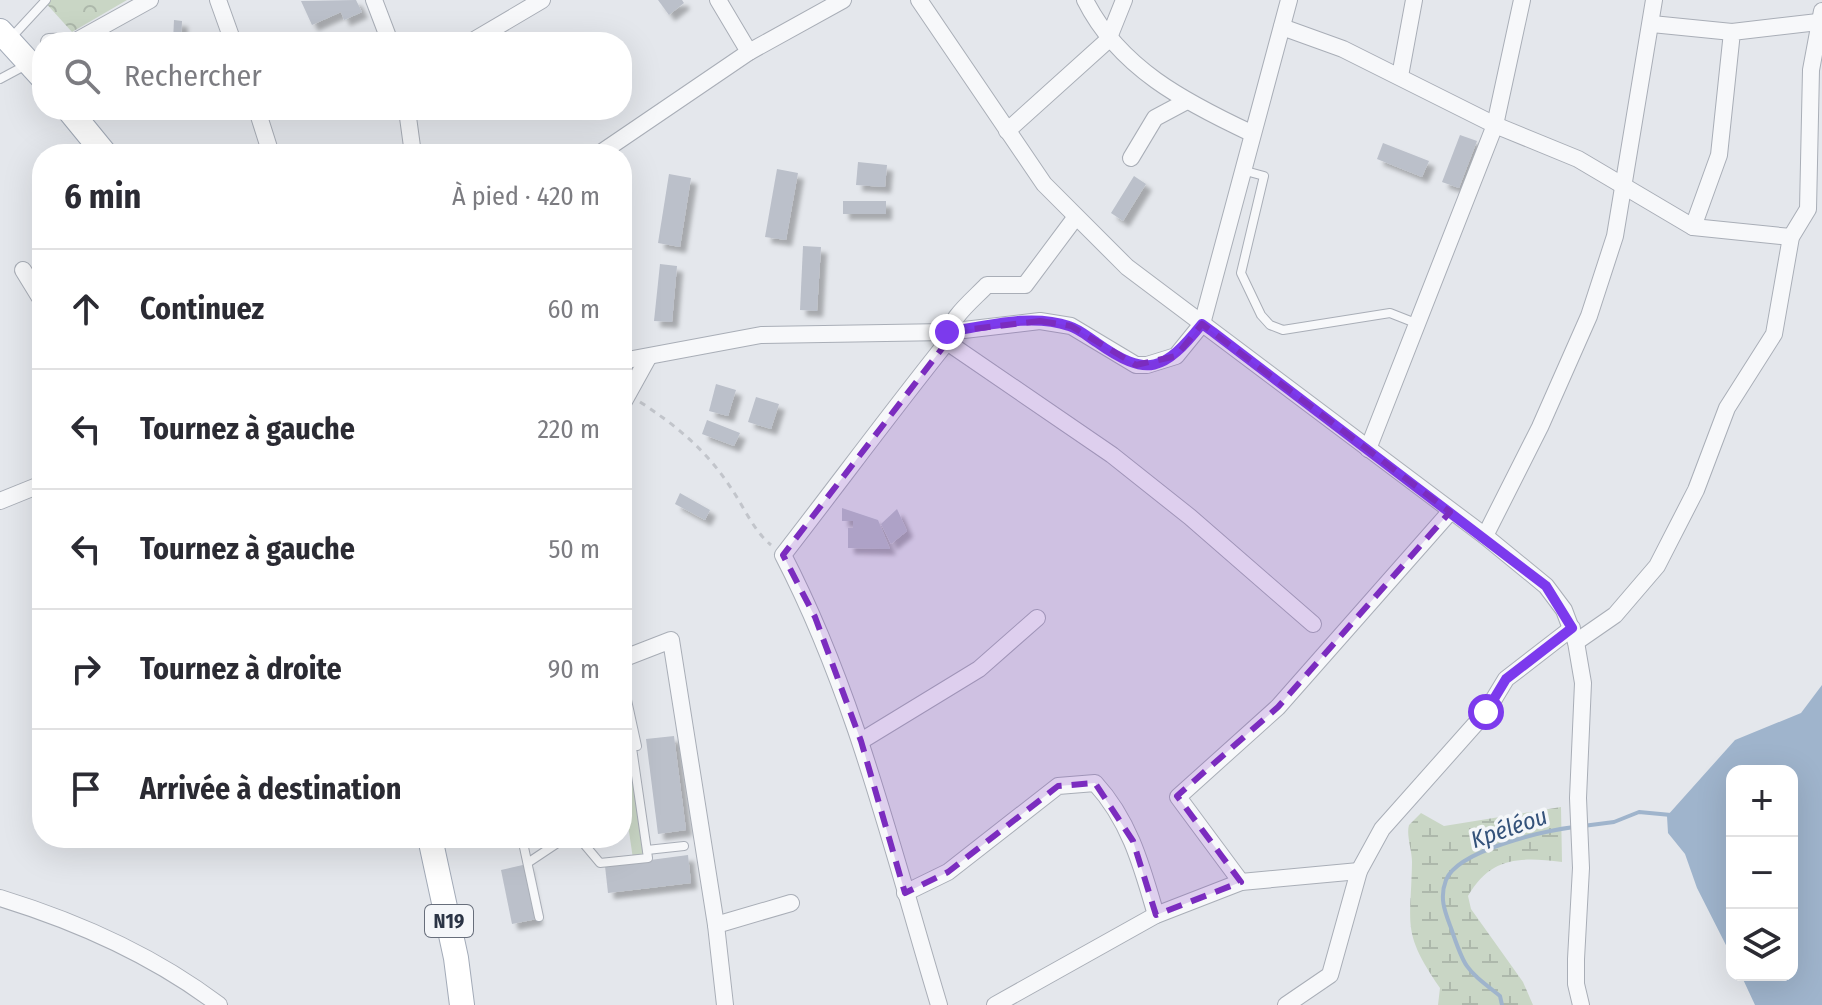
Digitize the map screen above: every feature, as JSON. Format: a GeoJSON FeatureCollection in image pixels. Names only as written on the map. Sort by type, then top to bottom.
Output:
{"type":"FeatureCollection","features":[{"type":"Feature","properties":{"kind":"main road"},"geometry":{"type":"LineString","coordinates":[[77,120],[97,144]]}},
{"type":"Feature","properties":{"kind":"main road","name":"N19"},"geometry":{"type":"LineString","coordinates":[[432,848],[456,958],[462,1005]]}},
{"type":"Feature","properties":{"kind":"street"},"geometry":{"type":"LineString","coordinates":[[94,32],[150,0]]}},
{"type":"Feature","properties":{"kind":"street"},"geometry":{"type":"LineString","coordinates":[[218,0],[229,32]]}},
{"type":"Feature","properties":{"kind":"street"},"geometry":{"type":"LineString","coordinates":[[374,0],[386,32]]}},
{"type":"Feature","properties":{"kind":"street"},"geometry":{"type":"LineString","coordinates":[[488,32],[542,0]]}},
{"type":"Feature","properties":{"kind":"street"},"geometry":{"type":"LineString","coordinates":[[718,0],[749,52]]}},
{"type":"Feature","properties":{"kind":"street"},"geometry":{"type":"LineString","coordinates":[[614,144],[749,52],[843,0]]}},
{"type":"Feature","properties":{"kind":"street"},"geometry":{"type":"LineString","coordinates":[[919,0],[1044,184],[1127,267],[1485,536],[1546,586],[1574,635],[1584,714],[1578,798],[1581,868],[1576,984],[1581,1005]]}},
{"type":"Feature","properties":{"kind":"street"},"geometry":{"type":"LineString","coordinates":[[1085,0],[1108,40],[1185,102],[1251,133]]}},
{"type":"Feature","properties":{"kind":"street"},"geometry":{"type":"LineString","coordinates":[[1007,131],[1108,40],[1124,0]]}},
{"type":"Feature","properties":{"kind":"street"},"geometry":{"type":"LineString","coordinates":[[632,360],[761,335],[947,337],[1010,322],[1060,324],[1088,335],[1136,365],[1147,365],[1176,356],[1202,324],[1289,0]]}},
{"type":"Feature","properties":{"kind":"street"},"geometry":{"type":"LineString","coordinates":[[1400,76],[1414,0]]}},
{"type":"Feature","properties":{"kind":"street"},"geometry":{"type":"LineString","coordinates":[[1368,449],[1495,125],[1522,0]]}},
{"type":"Feature","properties":{"kind":"street"},"geometry":{"type":"LineString","coordinates":[[1485,536],[1540,427],[1589,316],[1615,236],[1654,0]]}},
{"type":"Feature","properties":{"kind":"street"},"geometry":{"type":"LineString","coordinates":[[1286,1005],[1330,975],[1359,871],[1382,829],[1486,712],[1506,679],[1574,635],[1615,615],[1657,566],[1696,490],[1727,408],[1774,334],[1791,237],[1808,209],[1811,70],[1820,17],[1732,32],[1652,24]]}},
{"type":"Feature","properties":{"kind":"street"},"geometry":{"type":"LineString","coordinates":[[1282,27],[1343,49],[1495,125],[1625,184],[1693,227],[1791,237]]}},
{"type":"Feature","properties":{"kind":"street"},"geometry":{"type":"LineString","coordinates":[[1693,227],[1719,155],[1732,32]]}},
{"type":"Feature","properties":{"kind":"street"},"geometry":{"type":"LineString","coordinates":[[1131,158],[1155,118],[1185,102]]}},
{"type":"Feature","properties":{"kind":"street"},"geometry":{"type":"LineString","coordinates":[[260,120],[268,144]]}},
{"type":"Feature","properties":{"kind":"street"},"geometry":{"type":"LineString","coordinates":[[408,120],[412,144]]}},
{"type":"Feature","properties":{"kind":"street"},"geometry":{"type":"LineString","coordinates":[[939,1005],[861,741],[815,617],[783,555],[987,285],[1025,285],[1075,218]]}},
{"type":"Feature","properties":{"kind":"street"},"geometry":{"type":"LineString","coordinates":[[23,270],[32,285]]}},
{"type":"Feature","properties":{"kind":"street"},"geometry":{"type":"LineString","coordinates":[[947,337],[1112,455],[1190,517],[1313,624]]}},
{"type":"Feature","properties":{"kind":"street"},"geometry":{"type":"LineString","coordinates":[[632,387],[648,358]]}},
{"type":"Feature","properties":{"kind":"street"},"geometry":{"type":"LineString","coordinates":[[0,501],[32,488]]}},
{"type":"Feature","properties":{"kind":"street"},"geometry":{"type":"LineString","coordinates":[[1241,882],[1178,797],[1278,707],[1450,512]]}},
{"type":"Feature","properties":{"kind":"street"},"geometry":{"type":"LineString","coordinates":[[861,741],[979,669],[1037,618]]}},
{"type":"Feature","properties":{"kind":"street"},"geometry":{"type":"LineString","coordinates":[[632,655],[671,640],[716,925],[725,1005]]}},
{"type":"Feature","properties":{"kind":"street"},"geometry":{"type":"LineString","coordinates":[[905,893],[948,872],[1058,786],[1095,783],[1112,802],[1133,841],[1156,915]]}},
{"type":"Feature","properties":{"kind":"street"},"geometry":{"type":"LineString","coordinates":[[995,1005],[1156,915],[1241,882],[1359,871]]}},
{"type":"Feature","properties":{"kind":"street"},"geometry":{"type":"LineString","coordinates":[[0,898],[58,915],[110,939],[193,985],[219,1005]]}},
{"type":"Feature","properties":{"kind":"street"},"geometry":{"type":"LineString","coordinates":[[716,925],[791,903]]}},
{"type":"Feature","properties":{"kind":"lane"},"geometry":{"type":"LineString","coordinates":[[32,32],[46,0]]}},
{"type":"Feature","properties":{"kind":"lane"},"geometry":{"type":"LineString","coordinates":[[0,79],[24,51],[32,32]]}},
{"type":"Feature","properties":{"kind":"lane"},"geometry":{"type":"LineString","coordinates":[[1241,170],[1264,176],[1241,273],[1261,315],[1270,325],[1283,330],[1390,313],[1419,325]]}},
{"type":"Feature","properties":{"kind":"lane"},"geometry":{"type":"LineString","coordinates":[[632,745],[639,758]]}},
{"type":"Feature","properties":{"kind":"lane"},"geometry":{"type":"LineString","coordinates":[[589,848],[605,864],[648,858],[632,758]]}},
{"type":"Feature","properties":{"kind":"lane"},"geometry":{"type":"LineString","coordinates":[[647,850],[684,846]]}},
{"type":"Feature","properties":{"kind":"lane"},"geometry":{"type":"LineString","coordinates":[[525,848],[539,917]]}},
{"type":"Feature","properties":{"kind":"lane"},"geometry":{"type":"LineString","coordinates":[[529,862],[550,848]]}},
{"type":"Feature","properties":{"kind":"path"},"geometry":{"type":"LineString","coordinates":[[632,403],[693,439],[730,486],[761,537],[783,555]]}},
{"type":"Feature","properties":{"kind":"highlighted area"},"geometry":{"type":"Polygon","coordinates":[[[1040,321],[1071,326],[1136,365],[1147,365],[1176,356],[1202,324],[1450,512],[1278,707],[1177,796],[1241,882],[1156,915],[1133,841],[1095,783],[1058,786],[948,872],[905,893],[861,741],[815,617],[783,555],[947,342],[947,332],[1040,321]]]}},
{"type":"Feature","properties":{"kind":"green space"},"geometry":{"type":"Polygon","coordinates":[[[43,0],[127,0],[72,32],[43,0]]]}},
{"type":"Feature","properties":{"kind":"green space"},"geometry":{"type":"Polygon","coordinates":[[[632,773],[644,855],[633,859],[631,848],[632,773]]]}},
{"type":"Feature","properties":{"kind":"green space"},"geometry":{"type":"Polygon","coordinates":[[[1561,807],[1562,862],[1508,862],[1487,873],[1468,896],[1471,909],[1523,982],[1533,1005],[1438,1005],[1440,988],[1419,953],[1411,928],[1409,825],[1421,813],[1444,826],[1561,807]]]}},
{"type":"Feature","properties":{"kind":"water"},"geometry":{"type":"Polygon","coordinates":[[[1822,685],[1822,1005],[1755,1005],[1744,981],[1798,981],[1798,765],[1726,765],[1726,945],[1697,888],[1685,854],[1668,833],[1667,816],[1735,740],[1801,713],[1822,685]]]}},
{"type":"Feature","properties":{"kind":"building"},"geometry":{"type":"Polygon","coordinates":[[[356,0],[362,12],[344,20],[341,12],[312,25],[301,1],[356,0]]]}},
{"type":"Feature","properties":{"kind":"building"},"geometry":{"type":"Polygon","coordinates":[[[658,0],[682,0],[684,3],[669,15],[658,0]]]}},
{"type":"Feature","properties":{"kind":"building"},"geometry":{"type":"Polygon","coordinates":[[[174,20],[182,21],[181,32],[173,32],[174,20]]]}},
{"type":"Feature","properties":{"kind":"building"},"geometry":{"type":"Polygon","coordinates":[[[1460,135],[1477,141],[1459,188],[1442,182],[1460,135]]]}},
{"type":"Feature","properties":{"kind":"building"},"geometry":{"type":"Polygon","coordinates":[[[1383,143],[1429,161],[1422,177],[1377,159],[1383,143]]]}},
{"type":"Feature","properties":{"kind":"building"},"geometry":{"type":"Polygon","coordinates":[[[858,162],[887,165],[885,187],[856,185],[858,162]]]}},
{"type":"Feature","properties":{"kind":"building"},"geometry":{"type":"Polygon","coordinates":[[[777,169],[798,173],[786,240],[765,237],[777,169]]]}},
{"type":"Feature","properties":{"kind":"building"},"geometry":{"type":"Polygon","coordinates":[[[669,174],[691,178],[680,247],[658,243],[669,174]]]}},
{"type":"Feature","properties":{"kind":"building"},"geometry":{"type":"Polygon","coordinates":[[[1134,176],[1146,184],[1123,221],[1111,213],[1134,176]]]}},
{"type":"Feature","properties":{"kind":"building"},"geometry":{"type":"Polygon","coordinates":[[[843,201],[886,201],[886,214],[843,214],[843,201]]]}},
{"type":"Feature","properties":{"kind":"building"},"geometry":{"type":"Polygon","coordinates":[[[803,246],[821,247],[817,311],[800,310],[803,246]]]}},
{"type":"Feature","properties":{"kind":"building"},"geometry":{"type":"Polygon","coordinates":[[[660,264],[677,266],[672,322],[654,321],[660,264]]]}},
{"type":"Feature","properties":{"kind":"building"},"geometry":{"type":"Polygon","coordinates":[[[716,384],[736,390],[728,416],[709,411],[716,384]]]}},
{"type":"Feature","properties":{"kind":"building"},"geometry":{"type":"Polygon","coordinates":[[[756,397],[779,404],[771,429],[748,422],[756,397]]]}},
{"type":"Feature","properties":{"kind":"building"},"geometry":{"type":"Polygon","coordinates":[[[707,420],[740,433],[734,446],[702,434],[707,420]]]}},
{"type":"Feature","properties":{"kind":"building"},"geometry":{"type":"Polygon","coordinates":[[[680,493],[710,510],[705,520],[675,504],[680,493]]]}},
{"type":"Feature","properties":{"kind":"building"},"geometry":{"type":"Polygon","coordinates":[[[842,508],[878,520],[890,549],[848,548],[848,528],[853,528],[853,521],[842,521],[842,508]]]}},
{"type":"Feature","properties":{"kind":"building"},"geometry":{"type":"Polygon","coordinates":[[[897,509],[907,531],[891,544],[881,524],[897,509]]]}},
{"type":"Feature","properties":{"kind":"building"},"geometry":{"type":"Polygon","coordinates":[[[674,736],[686,830],[658,834],[646,739],[674,736]]]}},
{"type":"Feature","properties":{"kind":"building"},"geometry":{"type":"Polygon","coordinates":[[[688,855],[691,883],[608,893],[605,866],[688,855]]]}},
{"type":"Feature","properties":{"kind":"building"},"geometry":{"type":"Polygon","coordinates":[[[527,864],[537,919],[512,924],[501,870],[527,864]]]}},
{"type":"Feature","properties":{"kind":"waterway","name":"Kpéléou"},"geometry":{"type":"LineString","coordinates":[[1583,826],[1614,822],[1639,812],[1671,815]]}},
{"type":"Feature","properties":{"kind":"waterway","name":"Kpéléou"},"geometry":{"type":"LineString","coordinates":[[1502,1005],[1500,996],[1473,974],[1460,953],[1444,905],[1446,880],[1454,869],[1484,851],[1523,838],[1574,827]]}},
{"type":"Feature","properties":{"kind":"route"},"geometry":{"type":"LineString","coordinates":[[947,332],[1010,322],[1060,324],[1088,335],[1136,365],[1147,365],[1176,356],[1202,324],[1485,536],[1546,586],[1564,610],[1572,628],[1506,679],[1486,712]]}}]}
